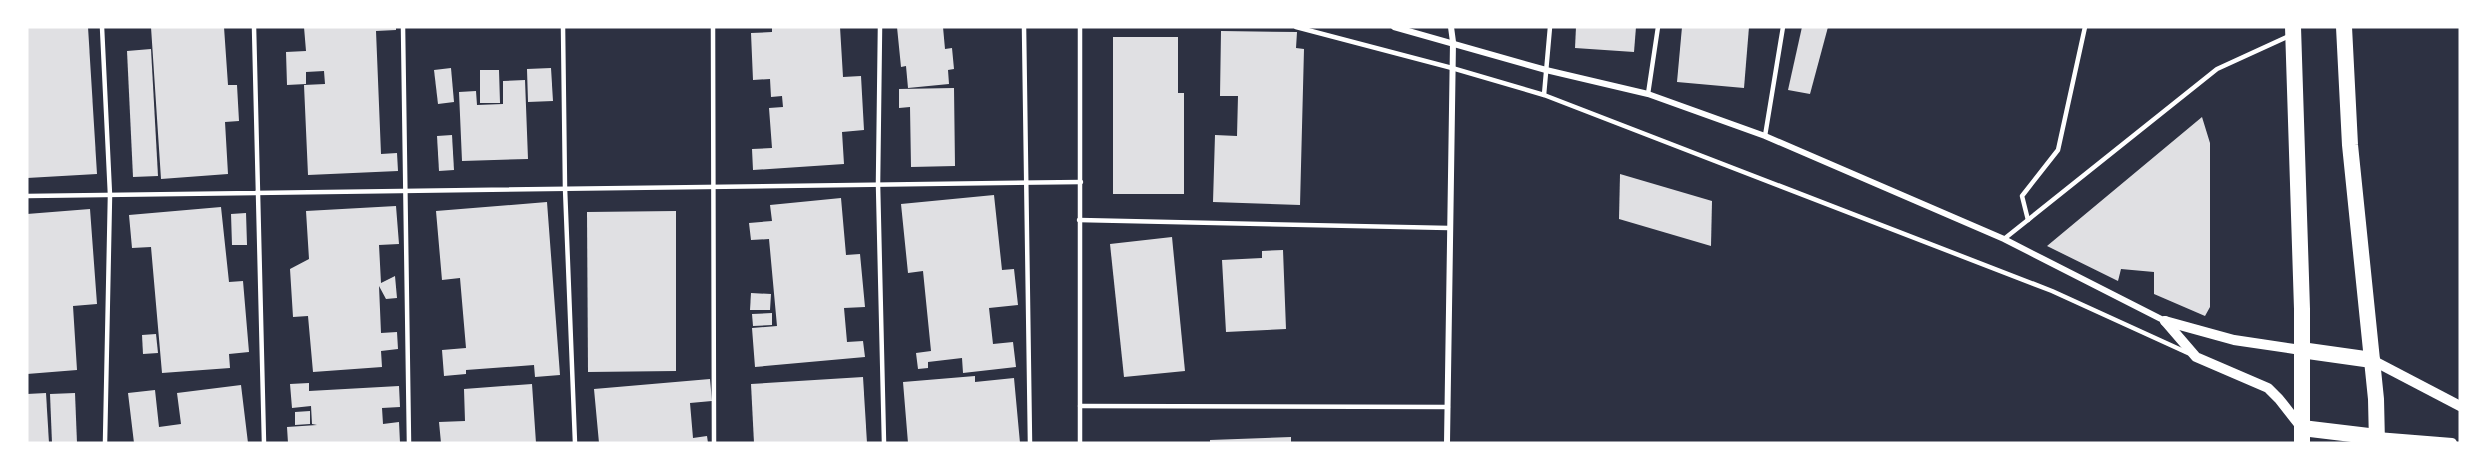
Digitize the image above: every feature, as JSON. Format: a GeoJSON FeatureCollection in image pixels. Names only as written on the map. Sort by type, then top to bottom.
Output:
{"type":"FeatureCollection","features":[{"type":"Feature","properties":{"kind":"highway"},"geometry":{"type":"LineString","coordinates":[[2293,30],[2302,309],[2302,435],[2377,440],[2372,360],[2350,145],[2344,27]]}},
{"type":"Feature","properties":{"kind":"highway"},"geometry":{"type":"LineString","coordinates":[[2301,350],[2372,360]]}},
{"type":"Feature","properties":{"kind":"street"},"geometry":{"type":"LineString","coordinates":[[1394,27],[1546,70],[1648,94],[1765,136],[2004,239],[2165,321],[2234,340],[2301,350]]}},
{"type":"Feature","properties":{"kind":"street"},"geometry":{"type":"LineString","coordinates":[[1448,443],[1453,42],[1451,27]]}},
{"type":"Feature","properties":{"kind":"street"},"geometry":{"type":"LineString","coordinates":[[2165,321],[2196,357],[2268,388],[2279,399],[2302,435]]}},
{"type":"Feature","properties":{"kind":"street"},"geometry":{"type":"LineString","coordinates":[[2372,360],[2460,406]]}},
{"type":"Feature","properties":{"kind":"street"},"geometry":{"type":"LineString","coordinates":[[2377,440],[2452,443]]}},
{"type":"Feature","properties":{"kind":"lane"},"geometry":{"type":"LineString","coordinates":[[102,27],[110,195],[105,443]]}},
{"type":"Feature","properties":{"kind":"lane"},"geometry":{"type":"LineString","coordinates":[[254,27],[256,192],[264,443]]}},
{"type":"Feature","properties":{"kind":"lane"},"geometry":{"type":"LineString","coordinates":[[403,27],[403,190],[409,443]]}},
{"type":"Feature","properties":{"kind":"lane"},"geometry":{"type":"LineString","coordinates":[[563,27],[565,188],[575,443]]}},
{"type":"Feature","properties":{"kind":"lane"},"geometry":{"type":"LineString","coordinates":[[713,27],[714,443]]}},
{"type":"Feature","properties":{"kind":"lane"},"geometry":{"type":"LineString","coordinates":[[880,27],[878,184],[884,443]]}},
{"type":"Feature","properties":{"kind":"lane"},"geometry":{"type":"LineString","coordinates":[[1024,27],[1030,443]]}},
{"type":"Feature","properties":{"kind":"lane"},"geometry":{"type":"LineString","coordinates":[[1080,27],[1080,443]]}},
{"type":"Feature","properties":{"kind":"lane"},"geometry":{"type":"LineString","coordinates":[[1296,27],[1544,95],[2052,291],[2196,357]]}},
{"type":"Feature","properties":{"kind":"lane"},"geometry":{"type":"LineString","coordinates":[[1544,95],[1550,27]]}},
{"type":"Feature","properties":{"kind":"lane"},"geometry":{"type":"LineString","coordinates":[[1648,94],[1658,27]]}},
{"type":"Feature","properties":{"kind":"lane"},"geometry":{"type":"LineString","coordinates":[[1765,136],[1783,27]]}},
{"type":"Feature","properties":{"kind":"lane"},"geometry":{"type":"LineString","coordinates":[[2028,220],[2022,195],[2058,150],[2085,27]]}},
{"type":"Feature","properties":{"kind":"lane"},"geometry":{"type":"LineString","coordinates":[[2004,239],[2217,69],[2293,30]]}},
{"type":"Feature","properties":{"kind":"lane"},"geometry":{"type":"LineString","coordinates":[[27,196],[1081,182]]}},
{"type":"Feature","properties":{"kind":"lane"},"geometry":{"type":"LineString","coordinates":[[1079,220],[1449,228]]}},
{"type":"Feature","properties":{"kind":"lane"},"geometry":{"type":"LineString","coordinates":[[1080,406],[1448,407]]}},
{"type":"Feature","properties":{"kind":"building"},"geometry":{"type":"Polygon","coordinates":[[[27,27],[88,27],[97,174],[27,178],[27,27]]]}},
{"type":"Feature","properties":{"kind":"building"},"geometry":{"type":"Polygon","coordinates":[[[151,27],[224,27],[228,85],[237,85],[239,121],[225,122],[228,174],[161,179],[151,27]]]}},
{"type":"Feature","properties":{"kind":"building"},"geometry":{"type":"Polygon","coordinates":[[[304,27],[396,27],[396,30],[376,31],[381,154],[397,153],[398,171],[308,175],[304,85],[325,84],[324,71],[306,72],[306,84],[287,85],[286,52],[306,51],[304,27]]]}},
{"type":"Feature","properties":{"kind":"building"},"geometry":{"type":"Polygon","coordinates":[[[772,27],[840,27],[843,77],[861,76],[864,130],[842,132],[844,164],[753,170],[752,149],[772,148],[769,108],[783,107],[782,96],[771,97],[770,79],[753,80],[751,33],[772,32],[772,27]]]}},
{"type":"Feature","properties":{"kind":"building"},"geometry":{"type":"Polygon","coordinates":[[[897,27],[943,27],[945,49],[952,48],[954,69],[948,70],[949,84],[908,88],[906,66],[901,67],[897,27]]]}},
{"type":"Feature","properties":{"kind":"building"},"geometry":{"type":"Polygon","coordinates":[[[1576,27],[1636,27],[1634,52],[1575,48],[1576,27]]]}},
{"type":"Feature","properties":{"kind":"building"},"geometry":{"type":"Polygon","coordinates":[[[1682,27],[1749,27],[1744,88],[1677,82],[1682,27]]]}},
{"type":"Feature","properties":{"kind":"building"},"geometry":{"type":"Polygon","coordinates":[[[1802,27],[1828,27],[1810,94],[1788,90],[1802,27]]]}},
{"type":"Feature","properties":{"kind":"building"},"geometry":{"type":"Polygon","coordinates":[[[1221,31],[1297,32],[1296,48],[1304,49],[1300,205],[1213,202],[1215,135],[1237,136],[1238,96],[1220,96],[1221,31]]]}},
{"type":"Feature","properties":{"kind":"building"},"geometry":{"type":"Polygon","coordinates":[[[1113,37],[1178,37],[1178,93],[1184,93],[1184,194],[1113,194],[1113,37]]]}},
{"type":"Feature","properties":{"kind":"building"},"geometry":{"type":"Polygon","coordinates":[[[151,49],[158,176],[133,177],[127,51],[151,49]]]}},
{"type":"Feature","properties":{"kind":"building"},"geometry":{"type":"Polygon","coordinates":[[[451,68],[454,102],[438,104],[434,70],[451,68]]]}},
{"type":"Feature","properties":{"kind":"building"},"geometry":{"type":"Polygon","coordinates":[[[551,68],[553,101],[528,102],[527,69],[551,68]]]}},
{"type":"Feature","properties":{"kind":"building"},"geometry":{"type":"Polygon","coordinates":[[[480,70],[499,70],[500,103],[480,103],[480,70]]]}},
{"type":"Feature","properties":{"kind":"building"},"geometry":{"type":"Polygon","coordinates":[[[525,80],[528,159],[462,161],[459,92],[476,91],[477,105],[503,104],[503,81],[525,80]]]}},
{"type":"Feature","properties":{"kind":"building"},"geometry":{"type":"Polygon","coordinates":[[[954,88],[955,166],[911,167],[910,107],[899,108],[899,89],[954,88]]]}},
{"type":"Feature","properties":{"kind":"building"},"geometry":{"type":"Polygon","coordinates":[[[2202,117],[2210,143],[2210,307],[2205,316],[2154,294],[2154,272],[2121,269],[2118,281],[2047,246],[2202,117]]]}},
{"type":"Feature","properties":{"kind":"building"},"geometry":{"type":"Polygon","coordinates":[[[452,135],[454,170],[439,171],[437,136],[452,135]]]}},
{"type":"Feature","properties":{"kind":"building"},"geometry":{"type":"Polygon","coordinates":[[[1620,174],[1712,201],[1711,246],[1619,219],[1620,174]]]}},
{"type":"Feature","properties":{"kind":"building"},"geometry":{"type":"Polygon","coordinates":[[[994,195],[1002,270],[1014,269],[1018,305],[989,308],[993,344],[1013,342],[1016,367],[963,373],[962,358],[928,362],[928,368],[918,369],[916,353],[931,351],[923,271],[908,273],[901,204],[994,195]]]}},
{"type":"Feature","properties":{"kind":"building"},"geometry":{"type":"Polygon","coordinates":[[[841,198],[846,255],[860,254],[865,307],[844,308],[847,342],[863,341],[865,357],[755,367],[752,328],[777,326],[769,239],[751,240],[749,223],[772,221],[770,205],[841,198]]]}},
{"type":"Feature","properties":{"kind":"building"},"geometry":{"type":"Polygon","coordinates":[[[547,202],[560,375],[535,377],[534,365],[466,370],[466,374],[444,376],[442,350],[466,348],[460,278],[442,280],[436,211],[547,202]]]}},
{"type":"Feature","properties":{"kind":"building"},"geometry":{"type":"Polygon","coordinates":[[[396,206],[399,244],[379,245],[381,283],[395,276],[397,298],[386,299],[379,286],[381,333],[397,332],[398,349],[381,351],[382,367],[313,372],[308,316],[293,317],[290,269],[309,259],[306,211],[396,206]]]}},
{"type":"Feature","properties":{"kind":"building"},"geometry":{"type":"Polygon","coordinates":[[[221,207],[229,282],[243,281],[249,352],[229,354],[230,368],[162,373],[151,247],[132,248],[129,215],[221,207]]]}},
{"type":"Feature","properties":{"kind":"building"},"geometry":{"type":"Polygon","coordinates":[[[90,209],[97,304],[73,306],[77,370],[27,374],[27,214],[90,209]]]}},
{"type":"Feature","properties":{"kind":"building"},"geometry":{"type":"Polygon","coordinates":[[[676,211],[676,371],[588,372],[587,212],[676,211]]]}},
{"type":"Feature","properties":{"kind":"building"},"geometry":{"type":"Polygon","coordinates":[[[246,213],[247,245],[232,245],[231,214],[246,213]]]}},
{"type":"Feature","properties":{"kind":"building"},"geometry":{"type":"Polygon","coordinates":[[[1172,237],[1185,371],[1124,377],[1110,244],[1172,237]]]}},
{"type":"Feature","properties":{"kind":"building"},"geometry":{"type":"Polygon","coordinates":[[[1283,250],[1286,329],[1226,332],[1222,260],[1262,258],[1262,251],[1283,250]]]}},
{"type":"Feature","properties":{"kind":"building"},"geometry":{"type":"Polygon","coordinates":[[[751,293],[771,294],[770,310],[750,310],[751,293]]]}},
{"type":"Feature","properties":{"kind":"building"},"geometry":{"type":"Polygon","coordinates":[[[772,313],[772,325],[753,326],[752,314],[772,313]]]}},
{"type":"Feature","properties":{"kind":"building"},"geometry":{"type":"Polygon","coordinates":[[[156,334],[158,353],[143,354],[142,335],[156,334]]]}},
{"type":"Feature","properties":{"kind":"building"},"geometry":{"type":"Polygon","coordinates":[[[975,376],[975,382],[1014,378],[1020,443],[908,443],[903,382],[975,376]]]}},
{"type":"Feature","properties":{"kind":"building"},"geometry":{"type":"Polygon","coordinates":[[[863,377],[867,443],[754,443],[751,384],[863,377]]]}},
{"type":"Feature","properties":{"kind":"building"},"geometry":{"type":"Polygon","coordinates":[[[710,379],[712,401],[690,403],[693,438],[707,436],[708,443],[599,443],[594,389],[710,379]]]}},
{"type":"Feature","properties":{"kind":"building"},"geometry":{"type":"Polygon","coordinates":[[[309,383],[309,391],[399,386],[400,407],[382,408],[383,424],[399,422],[400,443],[288,443],[287,427],[317,425],[312,424],[311,406],[292,408],[290,384],[309,383]]]}},
{"type":"Feature","properties":{"kind":"building"},"geometry":{"type":"Polygon","coordinates":[[[532,384],[536,443],[441,443],[439,422],[465,421],[464,389],[532,384]]]}},
{"type":"Feature","properties":{"kind":"building"},"geometry":{"type":"Polygon","coordinates":[[[241,385],[248,443],[134,443],[128,393],[155,390],[159,427],[181,424],[177,393],[241,385]]]}},
{"type":"Feature","properties":{"kind":"building"},"geometry":{"type":"Polygon","coordinates":[[[46,393],[49,443],[27,443],[27,394],[46,393]]]}},
{"type":"Feature","properties":{"kind":"building"},"geometry":{"type":"Polygon","coordinates":[[[75,393],[77,443],[52,443],[50,394],[75,393]]]}},
{"type":"Feature","properties":{"kind":"building"},"geometry":{"type":"Polygon","coordinates":[[[310,411],[310,424],[295,425],[295,412],[310,411]]]}},
{"type":"Feature","properties":{"kind":"building"},"geometry":{"type":"Polygon","coordinates":[[[1291,437],[1291,443],[1210,443],[1210,440],[1291,437]]]}}]}
